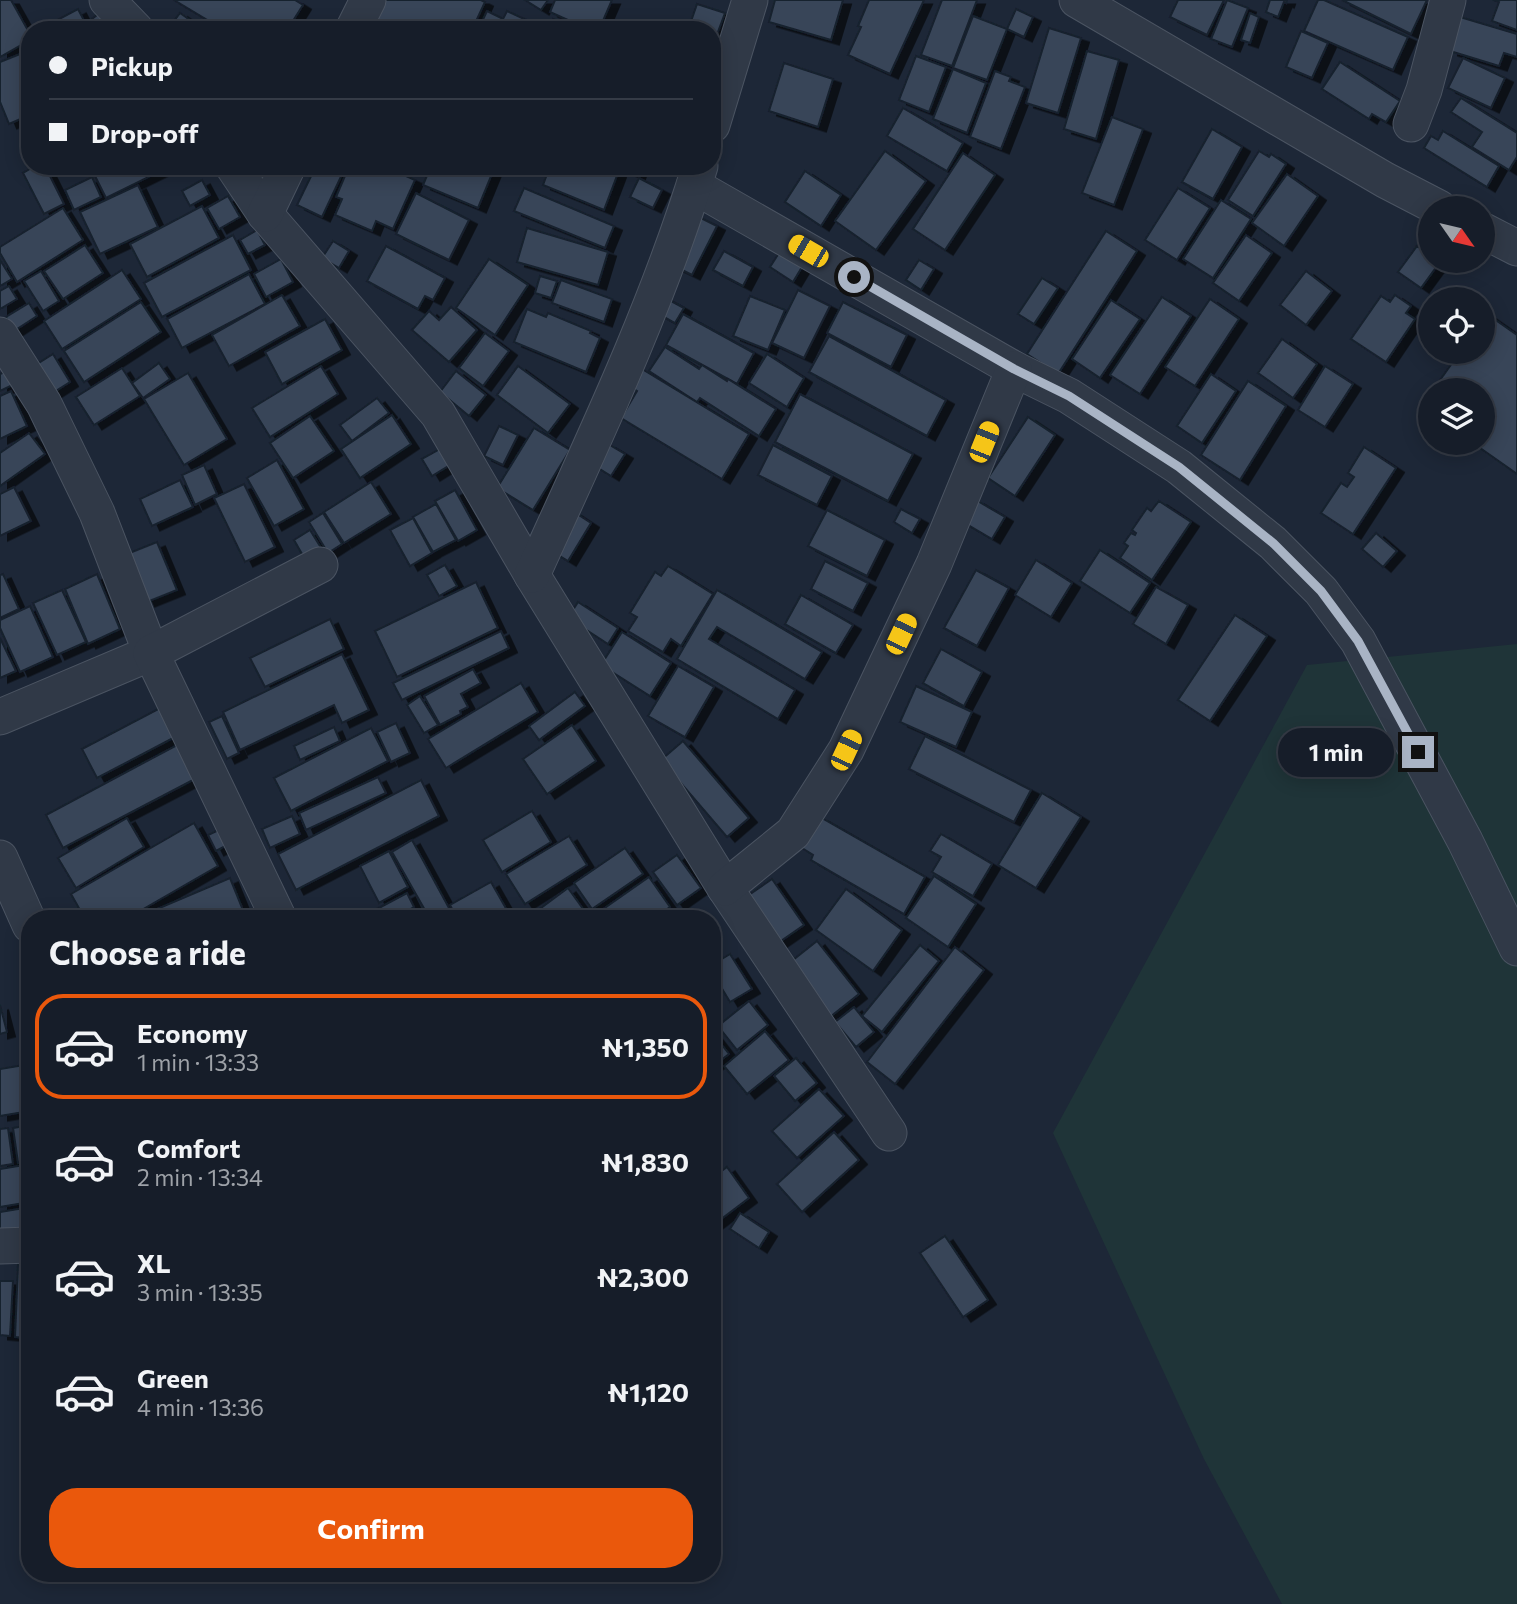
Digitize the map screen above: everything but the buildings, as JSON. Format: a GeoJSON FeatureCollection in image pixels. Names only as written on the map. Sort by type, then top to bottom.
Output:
{"type":"FeatureCollection","features":[{"type":"Feature","properties":{"kind":"street"},"geometry":{"type":"LineString","coordinates":[[107,0],[127,21]]}},
{"type":"Feature","properties":{"kind":"street"},"geometry":{"type":"LineString","coordinates":[[358,21],[368,0]]}},
{"type":"Feature","properties":{"kind":"street"},"geometry":{"type":"LineString","coordinates":[[721,95],[750,0]]}},
{"type":"Feature","properties":{"kind":"street"},"geometry":{"type":"LineString","coordinates":[[1078,0],[1418,197]]}},
{"type":"Feature","properties":{"kind":"street"},"geometry":{"type":"LineString","coordinates":[[1411,124],[1424,90],[1448,0]]}},
{"type":"Feature","properties":{"kind":"street"},"geometry":{"type":"LineString","coordinates":[[239,175],[265,214],[438,414],[532,575],[725,888],[889,1133]]}},
{"type":"Feature","properties":{"kind":"street"},"geometry":{"type":"LineString","coordinates":[[265,214],[284,175]]}},
{"type":"Feature","properties":{"kind":"street"},"geometry":{"type":"LineString","coordinates":[[532,575],[604,418],[670,259],[697,176],[1014,369],[1069,396],[1179,467],[1273,543],[1321,591],[1358,641],[1465,841],[1517,948]]}},
{"type":"Feature","properties":{"kind":"street"},"geometry":{"type":"LineString","coordinates":[[1495,237],[1517,248]]}},
{"type":"Feature","properties":{"kind":"street"},"geometry":{"type":"LineString","coordinates":[[0,335],[44,404],[97,513],[151,653],[275,910]]}},
{"type":"Feature","properties":{"kind":"street"},"geometry":{"type":"LineString","coordinates":[[725,888],[793,833],[846,750],[934,565],[1014,369]]}},
{"type":"Feature","properties":{"kind":"street"},"geometry":{"type":"LineString","coordinates":[[0,717],[151,653],[320,565]]}},
{"type":"Feature","properties":{"kind":"street"},"geometry":{"type":"LineString","coordinates":[[0,858],[23,910]]}},
{"type":"Feature","properties":{"kind":"street"},"geometry":{"type":"LineString","coordinates":[[0,1246],[21,1245]]}},
{"type":"Feature","properties":{"kind":"green space"},"geometry":{"type":"Polygon","coordinates":[[[1517,644],[1517,1604],[1282,1604],[1204,1459],[1053,1133],[1307,665],[1517,644]]]}},
{"type":"Feature","properties":{"kind":"route"},"geometry":{"type":"LineString","coordinates":[[854,277],[1014,369],[1069,396],[1179,467],[1273,543],[1321,591],[1358,641],[1418,752]]}}]}
